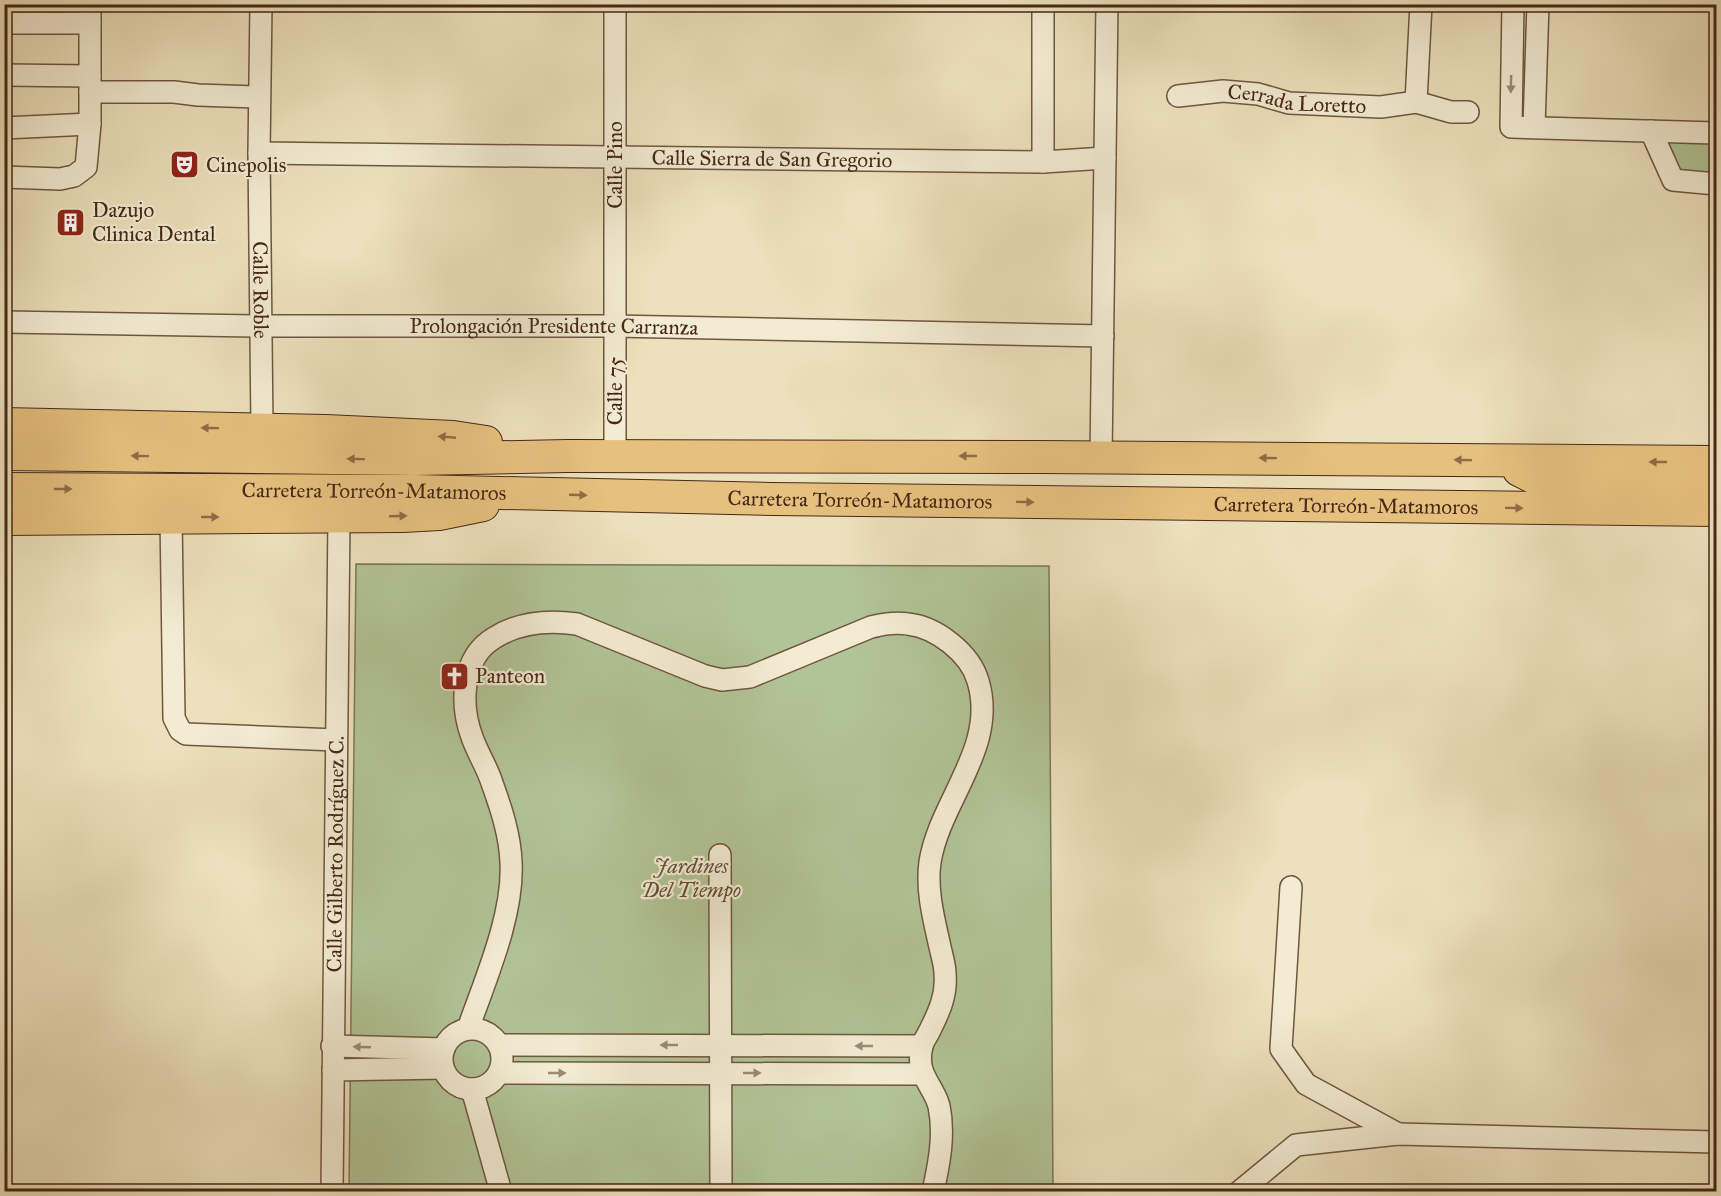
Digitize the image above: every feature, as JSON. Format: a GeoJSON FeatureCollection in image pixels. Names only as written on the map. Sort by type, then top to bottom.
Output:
{"type":"FeatureCollection","features":[{"type":"Feature","properties":{"kind":"highway"},"geometry":{"type":"LineString","coordinates":[[4,424],[262,429],[453,437],[567,456]]}},
{"type":"Feature","properties":{"kind":"highway"},"geometry":{"type":"LineString","coordinates":[[4,454],[415,459],[567,456],[1101,457],[1716,462]]}},
{"type":"Feature","properties":{"kind":"highway"},"geometry":{"type":"LineString","coordinates":[[1501,460],[1539,480],[1584,486],[1716,487]]}},
{"type":"Feature","properties":{"kind":"highway","name":"Carretera Torreón-Matamoros"},"geometry":{"type":"LineString","coordinates":[[4,489],[415,491],[749,498],[1716,510]]}},
{"type":"Feature","properties":{"kind":"highway"},"geometry":{"type":"LineString","coordinates":[[4,519],[339,517],[439,514],[529,493]]}},
{"type":"Feature","properties":{"kind":"street","name":"Calle Roble"},"geometry":{"type":"LineString","coordinates":[[261,4],[259,153],[262,429]]}},
{"type":"Feature","properties":{"kind":"street","name":"Calle Pino"},"geometry":{"type":"LineString","coordinates":[[614,326],[615,4]]}},
{"type":"Feature","properties":{"kind":"street"},"geometry":{"type":"LineString","coordinates":[[1043,4],[1043,162]]}},
{"type":"Feature","properties":{"kind":"street"},"geometry":{"type":"LineString","coordinates":[[1101,457],[1107,4]]}},
{"type":"Feature","properties":{"kind":"street"},"geometry":{"type":"LineString","coordinates":[[1416,102],[1421,4]]}},
{"type":"Feature","properties":{"kind":"street"},"geometry":{"type":"LineString","coordinates":[[1513,4],[1511,127],[1716,133]]}},
{"type":"Feature","properties":{"kind":"street"},"geometry":{"type":"LineString","coordinates":[[1534,127],[1538,4]]}},
{"type":"Feature","properties":{"kind":"street"},"geometry":{"type":"LineString","coordinates":[[4,23],[90,14],[90,124],[86,167],[75,176],[60,179],[4,177]]}},
{"type":"Feature","properties":{"kind":"street"},"geometry":{"type":"LineString","coordinates":[[1512,50],[1536,50]]}},
{"type":"Feature","properties":{"kind":"street"},"geometry":{"type":"LineString","coordinates":[[4,75],[198,95],[259,97]]}},
{"type":"Feature","properties":{"kind":"street","name":"Cerrada Loretto"},"geometry":{"type":"LineString","coordinates":[[1178,96],[1223,91],[1258,94],[1289,104],[1372,107],[1416,102],[1451,112],[1468,112]]}},
{"type":"Feature","properties":{"kind":"street"},"geometry":{"type":"LineString","coordinates":[[4,128],[90,124]]}},
{"type":"Feature","properties":{"kind":"street"},"geometry":{"type":"LineString","coordinates":[[1651,131],[1673,180],[1716,184]]}},
{"type":"Feature","properties":{"kind":"street","name":"Calle Sierra de San Gregorio"},"geometry":{"type":"LineString","coordinates":[[259,153],[1043,162],[1105,158]]}},
{"type":"Feature","properties":{"kind":"street","name":"Prolongación Presidente Carranza"},"geometry":{"type":"LineString","coordinates":[[4,322],[262,326],[614,326],[1104,336]]}},
{"type":"Feature","properties":{"kind":"street","name":"Calle 75"},"geometry":{"type":"LineString","coordinates":[[614,326],[615,456]]}},
{"type":"Feature","properties":{"kind":"street"},"geometry":{"type":"LineString","coordinates":[[171,517],[174,718],[180,730],[186,734],[336,740]]}},
{"type":"Feature","properties":{"kind":"street","name":"Calle Gilberto Rodríguez C."},"geometry":{"type":"LineString","coordinates":[[332,1191],[339,517]]}},
{"type":"Feature","properties":{"kind":"street"},"geometry":{"type":"LineString","coordinates":[[468,1029],[499,939],[509,896],[512,865],[504,819],[492,781],[472,737],[466,716],[465,696],[468,672],[478,650],[487,642],[518,626],[557,621],[577,624],[705,676],[722,680],[750,677],[872,627],[890,623],[925,628],[947,640],[966,659],[978,680],[984,709],[978,743],[935,843],[930,862],[930,896],[945,974],[944,1000],[922,1046],[922,1074],[938,1104],[941,1122],[942,1137],[933,1191]]}},
{"type":"Feature","properties":{"kind":"street"},"geometry":{"type":"LineString","coordinates":[[720,855],[721,1191]]}},
{"type":"Feature","properties":{"kind":"street"},"geometry":{"type":"LineString","coordinates":[[1291,887],[1281,1049],[1306,1084],[1398,1134]]}},
{"type":"Feature","properties":{"kind":"street"},"geometry":{"type":"LineString","coordinates":[[468,1029],[486,1032],[499,1046],[502,1064],[499,1073],[488,1085],[471,1089],[451,1081],[443,1058],[449,1039],[468,1029]]}},
{"type":"Feature","properties":{"kind":"street"},"geometry":{"type":"LineString","coordinates":[[332,1046],[443,1058]]}},
{"type":"Feature","properties":{"kind":"street"},"geometry":{"type":"LineString","coordinates":[[499,1046],[922,1046]]}},
{"type":"Feature","properties":{"kind":"street"},"geometry":{"type":"LineString","coordinates":[[333,1070],[443,1058]]}},
{"type":"Feature","properties":{"kind":"street"},"geometry":{"type":"LineString","coordinates":[[499,1073],[922,1074]]}},
{"type":"Feature","properties":{"kind":"street"},"geometry":{"type":"LineString","coordinates":[[471,1089],[501,1191]]}},
{"type":"Feature","properties":{"kind":"street"},"geometry":{"type":"LineString","coordinates":[[1239,1191],[1296,1145],[1398,1134],[1715,1141]]}},
{"type":"Feature","properties":{"kind":"green space"},"geometry":{"type":"Polygon","coordinates":[[[1661,136],[1716,137],[1716,177],[1677,175],[1661,136]]]}},
{"type":"Feature","properties":{"kind":"green space","name":"Jardines Del Tiempo"},"geometry":{"type":"Polygon","coordinates":[[[356,564],[1049,566],[1053,1191],[349,1192],[356,564]]]}},
{"type":"Feature","properties":{"kind":"place","name":"Cinepolis"},"geometry":{"type":"Point","coordinates":[185,165]}},
{"type":"Feature","properties":{"kind":"place","name":"Dazujo Clinica Dental"},"geometry":{"type":"Point","coordinates":[71,222]}},
{"type":"Feature","properties":{"kind":"place","name":"Panteon"},"geometry":{"type":"Point","coordinates":[454,676]}}]}
